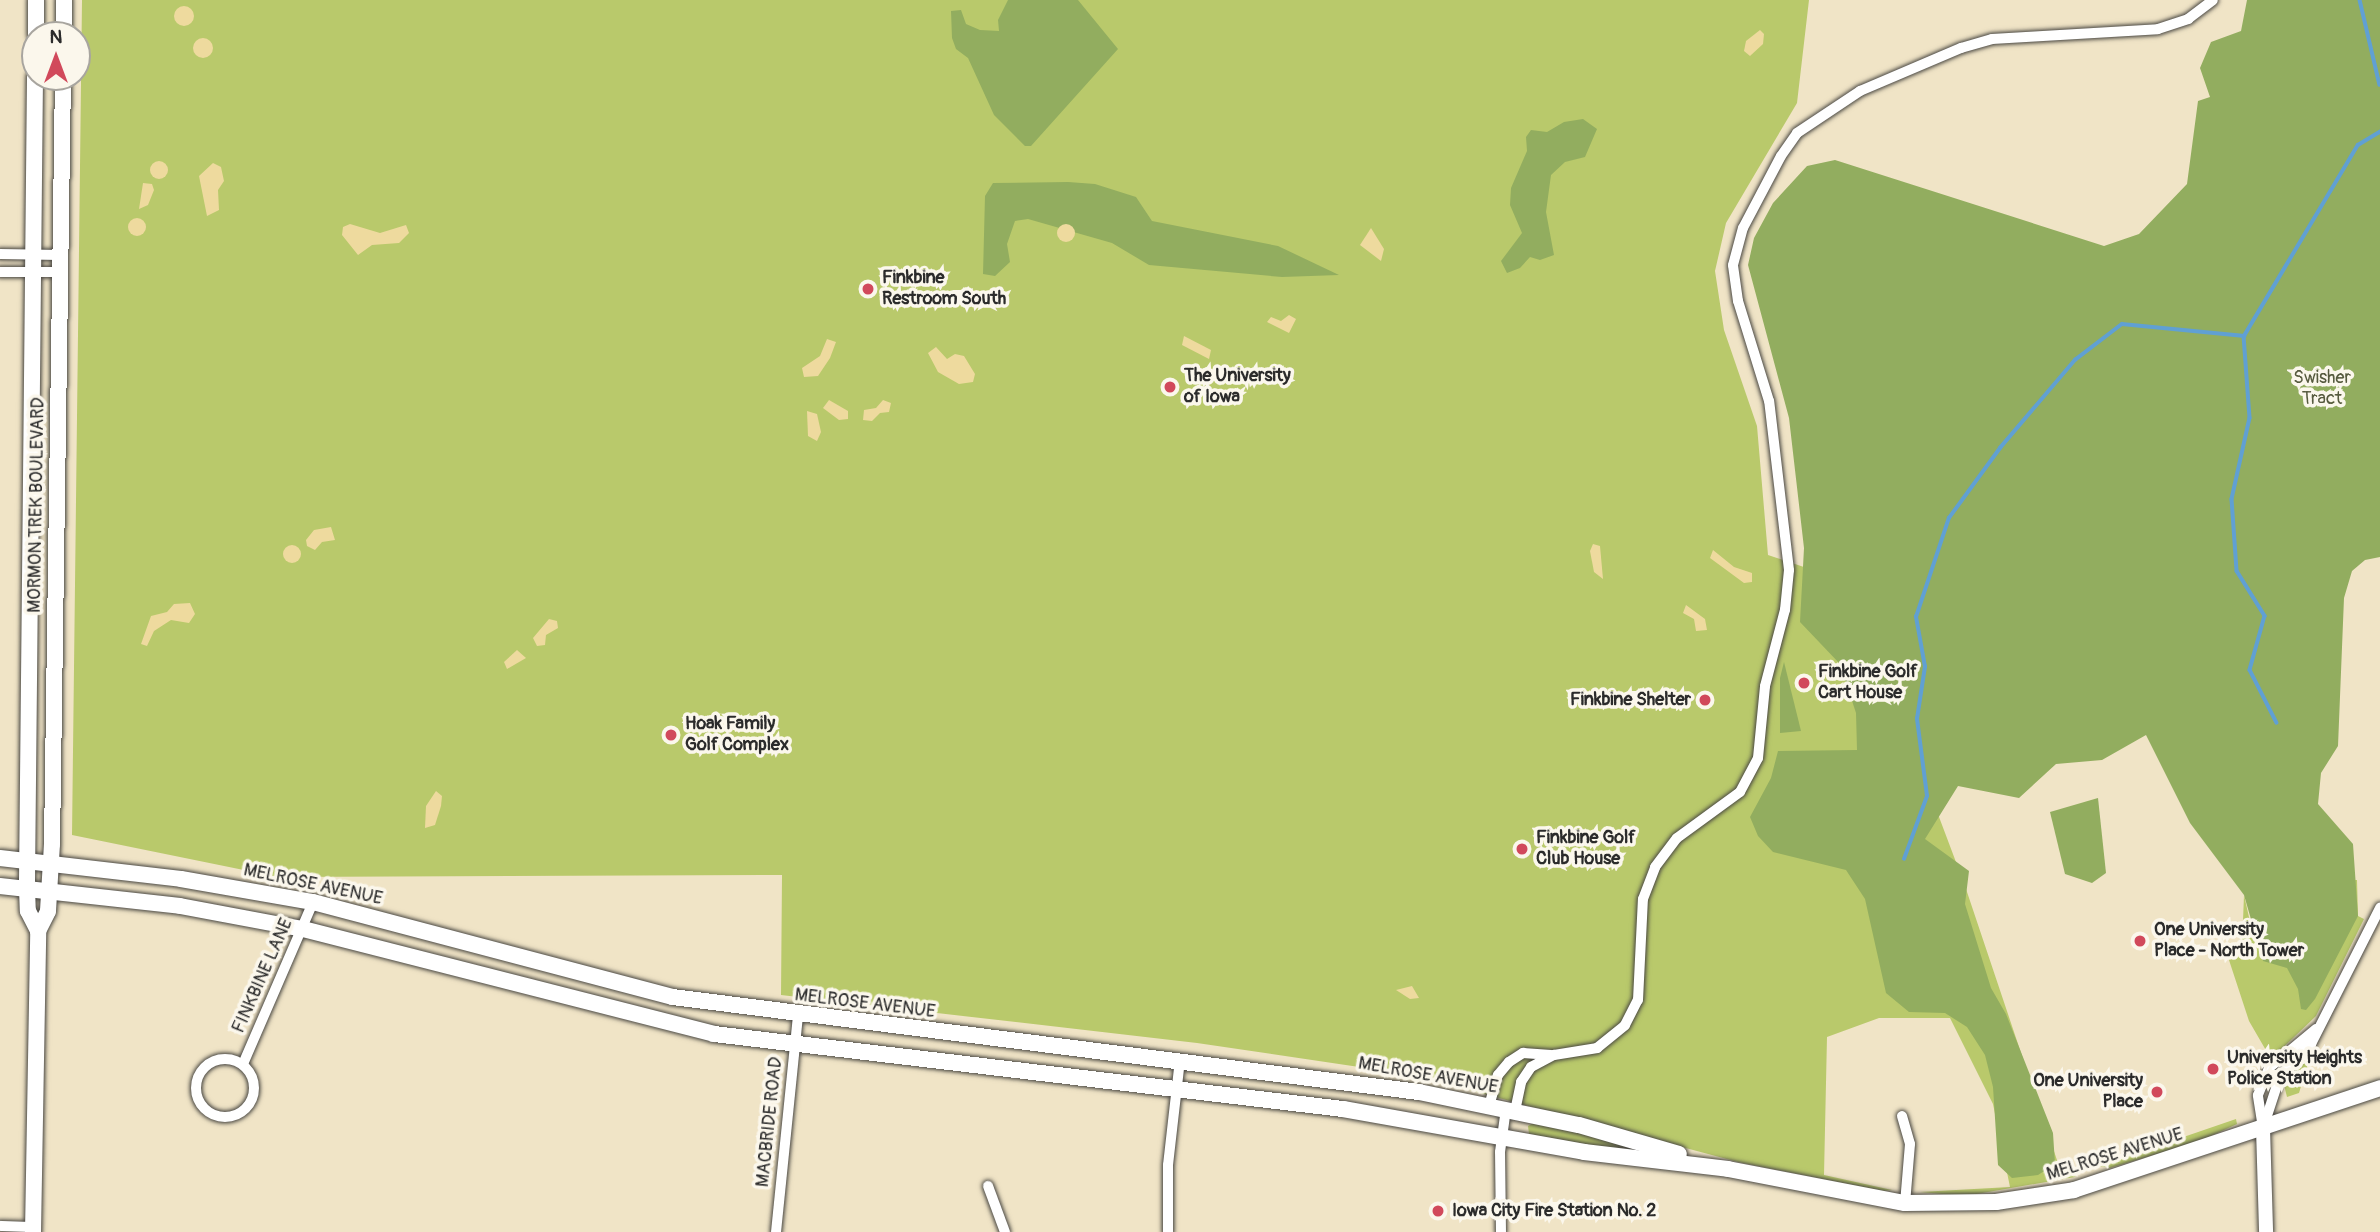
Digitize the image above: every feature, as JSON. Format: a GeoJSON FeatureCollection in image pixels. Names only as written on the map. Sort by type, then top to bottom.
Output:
{"type":"FeatureCollection","features":[{"type":"Feature","properties":{"kind":"main road"},"geometry":{"type":"LineString","coordinates":[[36,0],[36,21]]}},
{"type":"Feature","properties":{"kind":"main road"},"geometry":{"type":"LineString","coordinates":[[64,0],[64,21]]}},
{"type":"Feature","properties":{"kind":"main road","name":"MORMON TREK BOULEVARD"},"geometry":{"type":"LineString","coordinates":[[36,91],[27,888],[28,911],[38,931]]}},
{"type":"Feature","properties":{"kind":"main road","name":"MORMON TREK BOULEVARD"},"geometry":{"type":"LineString","coordinates":[[33,1230],[38,931],[48,911],[51,862],[63,91]]}},
{"type":"Feature","properties":{"kind":"main road","name":"MELROSE AVENUE"},"geometry":{"type":"LineString","coordinates":[[0,858],[51,862],[313,902],[673,998],[798,1016],[1180,1060],[1489,1106],[1601,1130],[1728,1169]]}},
{"type":"Feature","properties":{"kind":"main road","name":"MELROSE AVENUE"},"geometry":{"type":"LineString","coordinates":[[0,886],[50,890],[303,929],[642,1019],[795,1044],[1343,1109],[1584,1152],[1728,1169],[1905,1203],[1974,1204],[2048,1195],[2131,1173],[2380,1087]]}},
{"type":"Feature","properties":{"kind":"street"},"geometry":{"type":"LineString","coordinates":[[1489,1106],[1498,1075],[1509,1062],[1523,1053],[1554,1055],[1597,1048],[1625,1025],[1638,1000],[1643,899],[1655,867],[1677,838],[1740,792],[1758,758],[1769,662],[1785,610],[1789,570],[1769,401],[1738,301],[1733,265],[1743,228],[1781,156],[1797,133],[1860,91],[1969,45],[2158,29],[2188,19],[2213,0]]}},
{"type":"Feature","properties":{"kind":"street"},"geometry":{"type":"LineString","coordinates":[[0,254],[60,255]]}},
{"type":"Feature","properties":{"kind":"street"},"geometry":{"type":"LineString","coordinates":[[0,272],[60,272]]}},
{"type":"Feature","properties":{"kind":"street","name":"FINKBINE LANE"},"geometry":{"type":"LineString","coordinates":[[243,1064],[313,902]]}},
{"type":"Feature","properties":{"kind":"street"},"geometry":{"type":"LineString","coordinates":[[2266,1232],[2263,1128],[2280,1076],[2306,1051],[2380,908]]}},
{"type":"Feature","properties":{"kind":"street","name":"MACBRIDE ROAD"},"geometry":{"type":"LineString","coordinates":[[776,1232],[798,1016]]}},
{"type":"Feature","properties":{"kind":"street"},"geometry":{"type":"LineString","coordinates":[[1501,1232],[1502,1137],[1525,1073],[1554,1055]]}},
{"type":"Feature","properties":{"kind":"street"},"geometry":{"type":"LineString","coordinates":[[222,1059],[243,1064],[255,1085],[252,1101],[232,1117],[210,1113],[197,1095],[203,1068],[222,1059]]}},
{"type":"Feature","properties":{"kind":"street"},"geometry":{"type":"LineString","coordinates":[[1168,1232],[1168,1166],[1180,1060]]}},
{"type":"Feature","properties":{"kind":"street"},"geometry":{"type":"LineString","coordinates":[[1902,1116],[1909,1133],[1905,1203]]}},
{"type":"Feature","properties":{"kind":"street"},"geometry":{"type":"LineString","coordinates":[[988,1186],[1005,1232]]}},
{"type":"Feature","properties":{"kind":"street"},"geometry":{"type":"LineString","coordinates":[[0,1226],[33,1230]]}},
{"type":"Feature","properties":{"kind":"green space","name":"The University of Iowa"},"geometry":{"type":"Polygon","coordinates":[[[82,0],[1809,0],[1797,103],[1726,223],[1715,271],[1724,330],[1757,426],[1768,555],[1851,583],[1965,886],[2063,1178],[2077,1172],[2075,1177],[1965,1196],[1920,1192],[2010,1187],[1993,1104],[1950,1018],[1879,1018],[1827,1037],[1824,1175],[1892,1190],[1883,1191],[1738,1162],[1413,1075],[1197,1043],[781,995],[782,875],[278,877],[72,835],[81,91],[91,91],[91,21],[82,21],[82,0]]]}},
{"type":"Feature","properties":{"kind":"green space"},"geometry":{"type":"Polygon","coordinates":[[[1008,0],[1078,0],[1118,49],[1031,146],[1025,146],[994,115],[968,58],[956,49],[952,38],[951,11],[961,10],[966,24],[980,30],[999,31],[998,20],[1008,0]]]}},
{"type":"Feature","properties":{"kind":"green space","name":"Swisher Tract"},"geometry":{"type":"Polygon","coordinates":[[[2247,0],[2380,0],[2380,557],[2365,560],[2352,571],[2344,598],[2338,746],[2321,773],[2318,804],[2353,844],[2358,916],[2315,999],[2306,1010],[2301,1009],[2298,989],[2287,968],[2263,961],[2244,895],[2190,823],[2146,735],[2102,760],[2056,764],[2019,798],[1958,786],[1925,839],[1969,871],[1965,904],[1991,988],[2006,1014],[2053,1133],[2055,1164],[2038,1175],[2012,1178],[1998,1165],[1993,1087],[1985,1055],[1967,1027],[1945,1013],[1909,1012],[1886,993],[1865,899],[1846,870],[1773,852],[1758,836],[1750,817],[1771,778],[1778,751],[1857,750],[1856,713],[1840,664],[1800,622],[1804,548],[1789,418],[1748,265],[1754,238],[1773,203],[1807,166],[1835,160],[2104,246],[2139,234],[2187,184],[2198,101],[2210,97],[2200,68],[2211,42],[2241,31],[2247,0]]]}},
{"type":"Feature","properties":{"kind":"green space"},"geometry":{"type":"Polygon","coordinates":[[[1583,119],[1597,129],[1585,157],[1565,162],[1551,175],[1546,212],[1554,255],[1540,260],[1530,257],[1520,268],[1507,273],[1501,261],[1522,233],[1510,205],[1511,188],[1527,151],[1526,137],[1531,130],[1547,132],[1564,122],[1583,119]]]}},
{"type":"Feature","properties":{"kind":"green space"},"geometry":{"type":"Polygon","coordinates":[[[993,183],[1095,184],[1136,197],[1152,221],[1278,246],[1339,275],[1282,277],[1149,265],[1112,243],[1028,219],[1015,221],[1007,244],[1010,262],[995,276],[983,274],[985,196],[993,183]]]}},
{"type":"Feature","properties":{"kind":"green space"},"geometry":{"type":"Polygon","coordinates":[[[1784,662],[1801,731],[1780,733],[1780,678],[1784,662]]]}},
{"type":"Feature","properties":{"kind":"green space"},"geometry":{"type":"Polygon","coordinates":[[[2098,798],[2106,873],[2092,883],[2065,874],[2050,812],[2098,798]]]}},
{"type":"Feature","properties":{"kind":"green space"},"geometry":{"type":"Polygon","coordinates":[[[2262,880],[2357,880],[2358,916],[2364,919],[2316,1016],[2271,1059],[2249,1021],[2228,957],[2242,946],[2244,895],[2253,935],[2262,880]]]}},
{"type":"Feature","properties":{"kind":"green space"},"geometry":{"type":"Polygon","coordinates":[[[2312,1050],[2299,1093],[2287,1097],[2283,1081],[2312,1050]]]}},
{"type":"Feature","properties":{"kind":"green space"},"geometry":{"type":"Polygon","coordinates":[[[2236,1119],[2237,1124],[2200,1141],[2110,1168],[2099,1166],[2236,1119]]]}},
{"type":"Feature","properties":{"kind":"green space"},"geometry":{"type":"Polygon","coordinates":[[[1535,1122],[1646,1151],[1645,1155],[1529,1134],[1528,1126],[1535,1122]]]}},
{"type":"Feature","properties":{"kind":"sand"},"geometry":{"type":"Polygon","coordinates":[[[180,6],[188,6],[194,16],[188,26],[180,26],[174,20],[174,12],[180,6]]]}},
{"type":"Feature","properties":{"kind":"sand"},"geometry":{"type":"Polygon","coordinates":[[[1760,30],[1764,34],[1763,44],[1750,56],[1744,51],[1746,41],[1760,30]]]}},
{"type":"Feature","properties":{"kind":"sand"},"geometry":{"type":"Polygon","coordinates":[[[203,38],[210,41],[213,48],[210,55],[203,58],[196,55],[193,48],[196,41],[203,38]]]}},
{"type":"Feature","properties":{"kind":"sand"},"geometry":{"type":"Polygon","coordinates":[[[159,161],[165,164],[168,170],[165,176],[159,179],[153,176],[150,170],[153,164],[159,161]]]}},
{"type":"Feature","properties":{"kind":"sand"},"geometry":{"type":"Polygon","coordinates":[[[213,163],[221,167],[224,181],[218,190],[219,210],[207,216],[199,176],[213,163]]]}},
{"type":"Feature","properties":{"kind":"sand"},"geometry":{"type":"Polygon","coordinates":[[[143,183],[152,184],[154,190],[148,205],[139,209],[143,183]]]}},
{"type":"Feature","properties":{"kind":"sand"},"geometry":{"type":"Polygon","coordinates":[[[137,218],[143,221],[146,227],[143,233],[137,236],[131,233],[128,227],[131,221],[137,218]]]}},
{"type":"Feature","properties":{"kind":"sand"},"geometry":{"type":"Polygon","coordinates":[[[350,224],[380,233],[406,225],[409,233],[399,243],[372,245],[358,255],[342,235],[343,227],[350,224]]]}},
{"type":"Feature","properties":{"kind":"sand"},"geometry":{"type":"Polygon","coordinates":[[[1066,224],[1072,227],[1075,233],[1072,239],[1066,242],[1060,239],[1057,233],[1060,227],[1066,224]]]}},
{"type":"Feature","properties":{"kind":"sand"},"geometry":{"type":"Polygon","coordinates":[[[1371,228],[1384,249],[1381,261],[1360,245],[1371,228]]]}},
{"type":"Feature","properties":{"kind":"sand"},"geometry":{"type":"Polygon","coordinates":[[[1289,315],[1296,319],[1289,333],[1267,322],[1271,317],[1281,321],[1289,315]]]}},
{"type":"Feature","properties":{"kind":"sand"},"geometry":{"type":"Polygon","coordinates":[[[1184,336],[1211,350],[1209,359],[1182,345],[1184,336]]]}},
{"type":"Feature","properties":{"kind":"sand"},"geometry":{"type":"Polygon","coordinates":[[[827,339],[836,342],[830,358],[818,376],[804,377],[802,368],[820,356],[827,339]]]}},
{"type":"Feature","properties":{"kind":"sand"},"geometry":{"type":"Polygon","coordinates":[[[936,347],[947,359],[955,354],[964,356],[975,374],[973,382],[959,384],[938,372],[928,353],[936,347]]]}},
{"type":"Feature","properties":{"kind":"sand"},"geometry":{"type":"Polygon","coordinates":[[[829,400],[848,411],[848,419],[839,420],[823,408],[829,400]]]}},
{"type":"Feature","properties":{"kind":"sand"},"geometry":{"type":"Polygon","coordinates":[[[883,400],[891,403],[889,412],[880,413],[872,421],[863,420],[864,410],[876,408],[883,400]]]}},
{"type":"Feature","properties":{"kind":"sand"},"geometry":{"type":"Polygon","coordinates":[[[807,411],[817,414],[821,432],[817,441],[808,436],[807,411]]]}},
{"type":"Feature","properties":{"kind":"sand"},"geometry":{"type":"Polygon","coordinates":[[[331,527],[335,540],[322,542],[315,550],[307,546],[306,540],[314,530],[331,527]]]}},
{"type":"Feature","properties":{"kind":"sand"},"geometry":{"type":"Polygon","coordinates":[[[1593,544],[1600,546],[1603,579],[1594,572],[1590,551],[1593,544]]]}},
{"type":"Feature","properties":{"kind":"sand"},"geometry":{"type":"Polygon","coordinates":[[[292,545],[298,548],[301,554],[298,560],[292,563],[286,560],[283,554],[286,548],[292,545]]]}},
{"type":"Feature","properties":{"kind":"sand"},"geometry":{"type":"Polygon","coordinates":[[[1713,550],[1734,567],[1752,573],[1752,582],[1744,583],[1710,558],[1713,550]]]}},
{"type":"Feature","properties":{"kind":"sand"},"geometry":{"type":"Polygon","coordinates":[[[190,603],[195,614],[189,623],[171,620],[154,631],[147,646],[141,644],[151,616],[167,612],[174,604],[190,603]]]}},
{"type":"Feature","properties":{"kind":"sand"},"geometry":{"type":"Polygon","coordinates":[[[1686,605],[1705,619],[1707,630],[1696,631],[1694,619],[1683,613],[1686,605]]]}},
{"type":"Feature","properties":{"kind":"sand"},"geometry":{"type":"Polygon","coordinates":[[[549,619],[557,621],[558,628],[546,635],[545,645],[537,646],[533,638],[549,619]]]}},
{"type":"Feature","properties":{"kind":"sand"},"geometry":{"type":"Polygon","coordinates":[[[517,650],[526,658],[507,669],[504,662],[517,650]]]}},
{"type":"Feature","properties":{"kind":"sand"},"geometry":{"type":"Polygon","coordinates":[[[436,791],[442,796],[441,806],[435,825],[425,828],[426,806],[436,791]]]}},
{"type":"Feature","properties":{"kind":"sand"},"geometry":{"type":"Polygon","coordinates":[[[1412,986],[1419,998],[1410,999],[1396,990],[1412,986]]]}},
{"type":"Feature","properties":{"kind":"waterway"},"geometry":{"type":"LineString","coordinates":[[2360,0],[2380,85]]}},
{"type":"Feature","properties":{"kind":"waterway"},"geometry":{"type":"LineString","coordinates":[[1904,859],[1927,796],[1917,719],[1925,667],[1916,617],[1949,518],[2000,448],[2075,360],[2122,324],[2244,336],[2358,145],[2380,132]]}},
{"type":"Feature","properties":{"kind":"waterway"},"geometry":{"type":"LineString","coordinates":[[2244,336],[2250,418],[2232,499],[2237,571],[2265,616],[2250,670],[2277,723]]}},
{"type":"Feature","properties":{"kind":"place","name":"Finkbine Restroom South"},"geometry":{"type":"Point","coordinates":[868,289]}},
{"type":"Feature","properties":{"kind":"place","name":"The University of Iowa"},"geometry":{"type":"Point","coordinates":[1170,387]}},
{"type":"Feature","properties":{"kind":"place","name":"Finkbine Golf Cart House"},"geometry":{"type":"Point","coordinates":[1804,683]}},
{"type":"Feature","properties":{"kind":"place","name":"Finkbine Shelter"},"geometry":{"type":"Point","coordinates":[1705,700]}},
{"type":"Feature","properties":{"kind":"place","name":"Hoak Family Golf Complex"},"geometry":{"type":"Point","coordinates":[671,735]}},
{"type":"Feature","properties":{"kind":"place","name":"Finkbine Golf Club House"},"geometry":{"type":"Point","coordinates":[1522,849]}},
{"type":"Feature","properties":{"kind":"place","name":"One University Place - North Tower"},"geometry":{"type":"Point","coordinates":[2140,941]}},
{"type":"Feature","properties":{"kind":"place","name":"University Heights Police Station"},"geometry":{"type":"Point","coordinates":[2213,1069]}},
{"type":"Feature","properties":{"kind":"place","name":"One University Place"},"geometry":{"type":"Point","coordinates":[2157,1092]}},
{"type":"Feature","properties":{"kind":"place","name":"Iowa City Fire Station No. 2"},"geometry":{"type":"Point","coordinates":[1438,1211]}}]}
